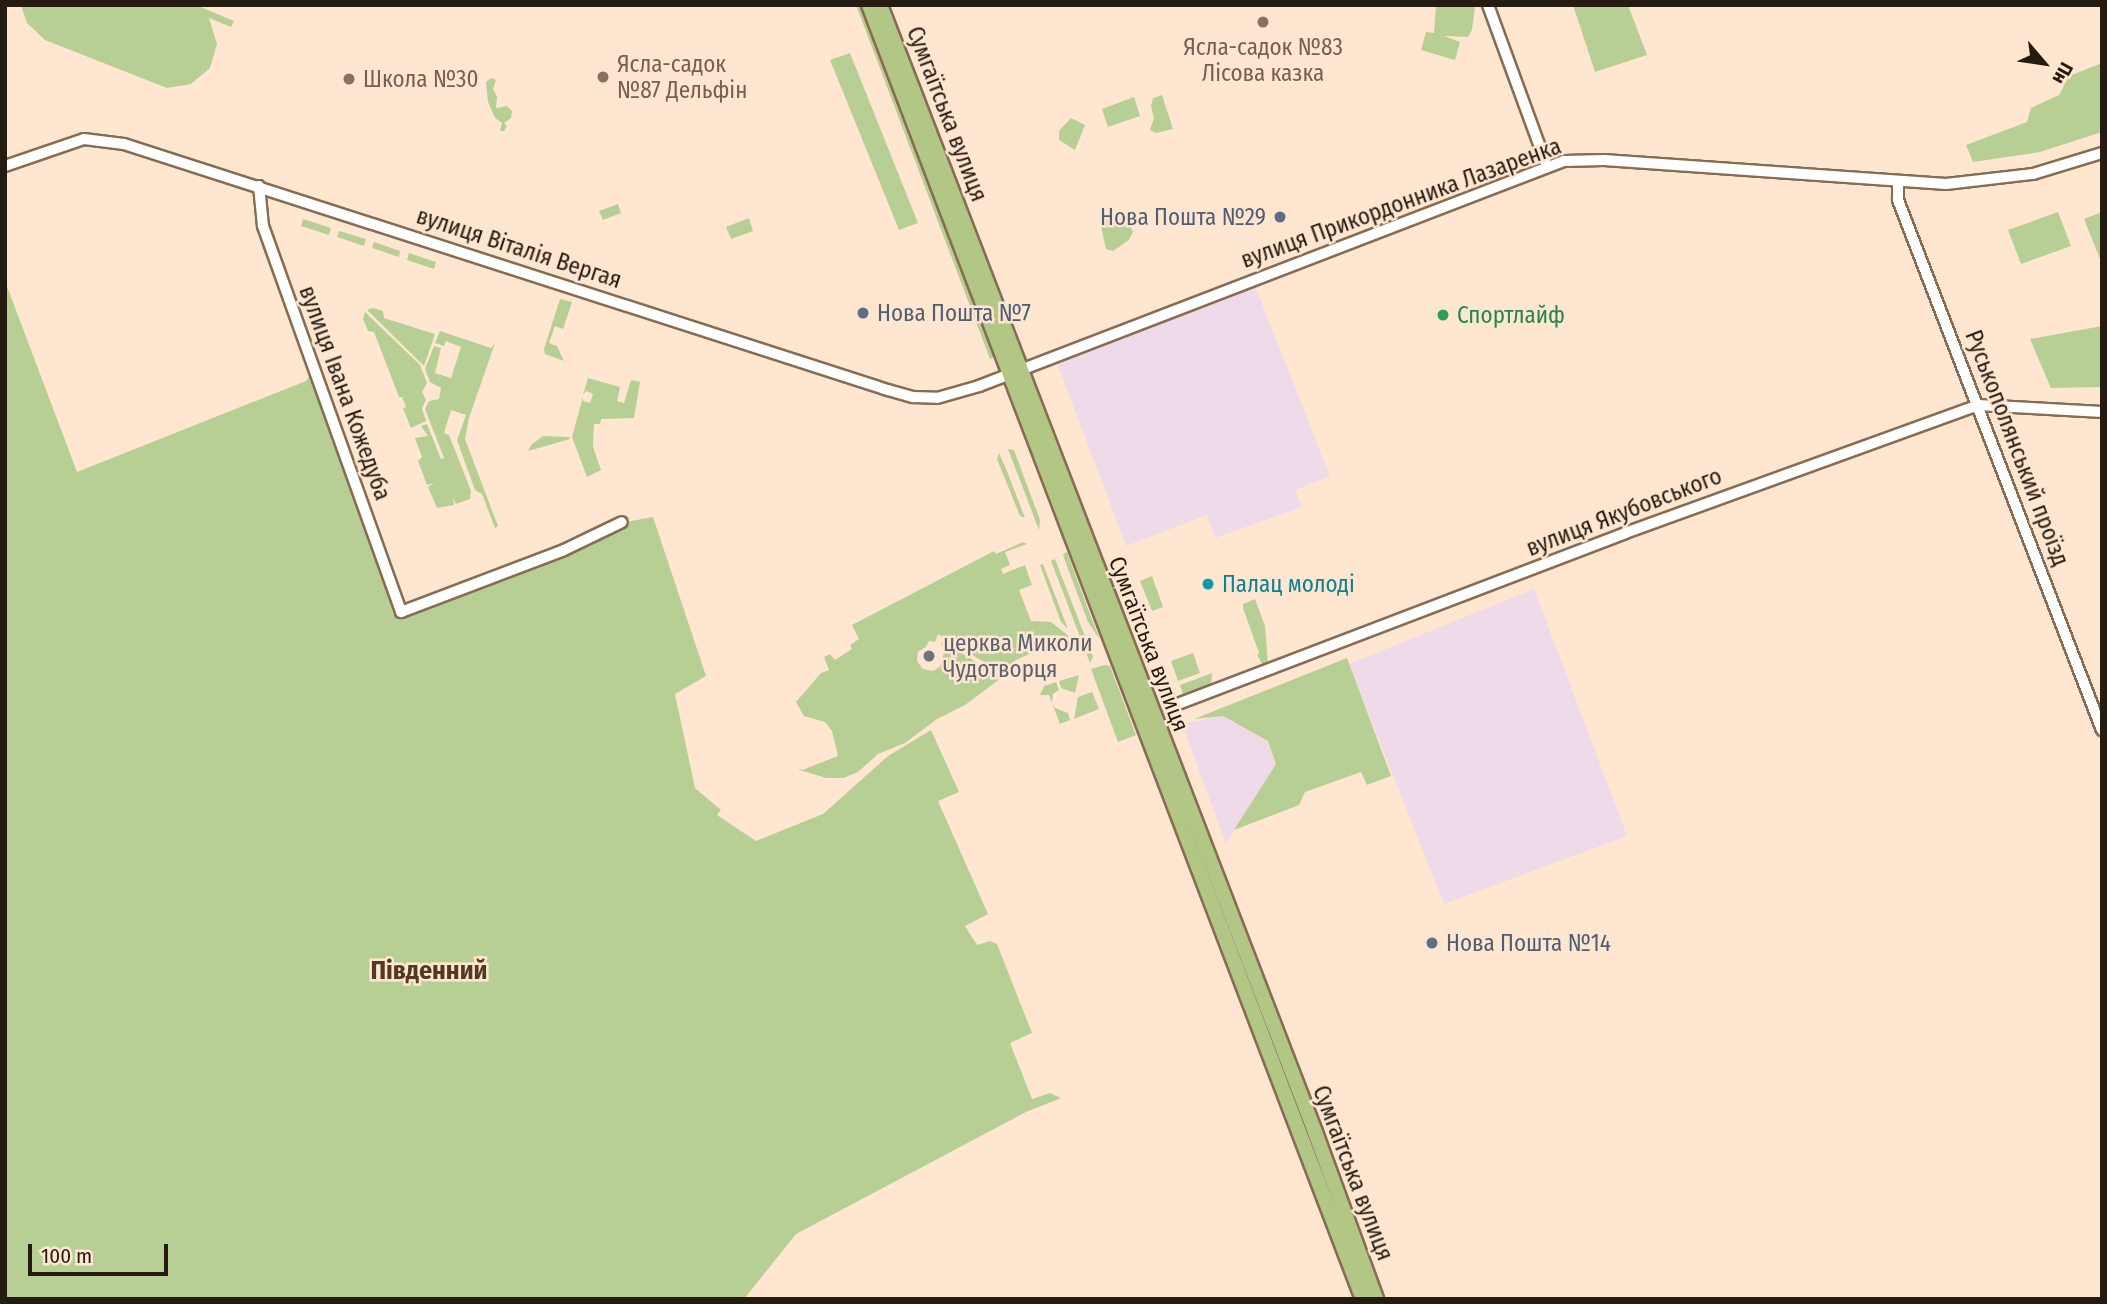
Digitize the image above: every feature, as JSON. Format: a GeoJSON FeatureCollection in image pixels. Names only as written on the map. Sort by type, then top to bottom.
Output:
{"type":"FeatureCollection","features":[{"type":"Feature","properties":{"kind":"main road","name":"Сумгаїтська вулиця"},"geometry":{"type":"LineString","coordinates":[[869,5],[1015,372]]}},
{"type":"Feature","properties":{"kind":"main road","name":"Сумгаїтська вулиця"},"geometry":{"type":"LineString","coordinates":[[880,5],[1015,372],[1340,1223],[1363,1299]]}},
{"type":"Feature","properties":{"kind":"main road","name":"Сумгаїтська вулиця"},"geometry":{"type":"LineString","coordinates":[[1340,1223],[1376,1299]]}},
{"type":"Feature","properties":{"kind":"street"},"geometry":{"type":"LineString","coordinates":[[1488,5],[1546,166]]}},
{"type":"Feature","properties":{"kind":"street","name":"вулиця Віталія Вергая"},"geometry":{"type":"LineString","coordinates":[[5,166],[74,141],[100,139],[259,187],[903,394],[942,397],[1015,372]]}},
{"type":"Feature","properties":{"kind":"street","name":"вулиця Прикордонника Лазаренка"},"geometry":{"type":"LineString","coordinates":[[1015,372],[1546,166],[1587,159],[1954,183],[2012,178],[2056,169],[2102,153]]}},
{"type":"Feature","properties":{"kind":"street","name":"Руськополянський проїзд"},"geometry":{"type":"LineString","coordinates":[[1898,181],[1898,200],[2102,730]]}},
{"type":"Feature","properties":{"kind":"street","name":"вулиця Івана Кожедуба"},"geometry":{"type":"LineString","coordinates":[[259,187],[263,226],[401,612],[564,550],[622,522]]}},
{"type":"Feature","properties":{"kind":"street","name":"вулиця Якубовського"},"geometry":{"type":"LineString","coordinates":[[1170,707],[1625,533],[1978,405],[2102,412]]}},
{"type":"Feature","properties":{"kind":"shaded area"},"geometry":{"type":"Polygon","coordinates":[[[1255,286],[1330,476],[1295,490],[1302,507],[1215,538],[1207,515],[1126,546],[1057,363],[1255,286]]]}},
{"type":"Feature","properties":{"kind":"shaded area"},"geometry":{"type":"Polygon","coordinates":[[[1534,589],[1627,836],[1444,904],[1349,664],[1534,589]]]}},
{"type":"Feature","properties":{"kind":"shaded area"},"geometry":{"type":"Polygon","coordinates":[[[1222,716],[1268,741],[1276,764],[1226,844],[1182,724],[1222,716]]]}},
{"type":"Feature","properties":{"kind":"green space"},"geometry":{"type":"Polygon","coordinates":[[[21,5],[196,5],[234,21],[231,27],[209,18],[217,44],[210,68],[191,84],[167,88],[45,40],[27,23],[21,5]]]}},
{"type":"Feature","properties":{"kind":"green space"},"geometry":{"type":"Polygon","coordinates":[[[856,5],[866,5],[998,356],[990,359],[856,5]]]}},
{"type":"Feature","properties":{"kind":"green space"},"geometry":{"type":"Polygon","coordinates":[[[1436,5],[1475,6],[1472,30],[1468,37],[1444,36],[1460,42],[1455,60],[1421,50],[1426,32],[1434,33],[1436,5]]]}},
{"type":"Feature","properties":{"kind":"green space"},"geometry":{"type":"Polygon","coordinates":[[[1573,5],[1628,5],[1647,55],[1595,72],[1573,5]]]}},
{"type":"Feature","properties":{"kind":"green space"},"geometry":{"type":"Polygon","coordinates":[[[850,53],[918,223],[899,230],[830,60],[850,53]]]}},
{"type":"Feature","properties":{"kind":"green space"},"geometry":{"type":"Polygon","coordinates":[[[2102,63],[2102,132],[2040,152],[1973,162],[1966,145],[2027,122],[2031,108],[2059,95],[2069,76],[2102,63]]]}},
{"type":"Feature","properties":{"kind":"green space"},"geometry":{"type":"Polygon","coordinates":[[[491,78],[496,80],[493,89],[497,97],[496,108],[507,106],[512,111],[511,118],[504,123],[507,126],[504,131],[500,131],[502,123],[495,118],[488,102],[486,82],[491,78]]]}},
{"type":"Feature","properties":{"kind":"green space"},"geometry":{"type":"Polygon","coordinates":[[[1162,95],[1173,129],[1156,133],[1150,130],[1154,118],[1151,106],[1153,98],[1162,95]]]}},
{"type":"Feature","properties":{"kind":"green space"},"geometry":{"type":"Polygon","coordinates":[[[1134,97],[1140,116],[1108,127],[1102,109],[1134,97]]]}},
{"type":"Feature","properties":{"kind":"green space"},"geometry":{"type":"Polygon","coordinates":[[[1071,118],[1085,125],[1075,150],[1059,140],[1059,131],[1071,118]]]}},
{"type":"Feature","properties":{"kind":"green space"},"geometry":{"type":"Polygon","coordinates":[[[618,204],[621,213],[603,220],[599,211],[618,204]]]}},
{"type":"Feature","properties":{"kind":"green space"},"geometry":{"type":"Polygon","coordinates":[[[2058,212],[2071,246],[2021,264],[2008,230],[2058,212]]]}},
{"type":"Feature","properties":{"kind":"green space"},"geometry":{"type":"Polygon","coordinates":[[[2102,212],[2102,264],[2084,219],[2102,212]]]}},
{"type":"Feature","properties":{"kind":"green space"},"geometry":{"type":"Polygon","coordinates":[[[1104,215],[1127,219],[1133,232],[1129,240],[1113,251],[1106,249],[1101,227],[1106,222],[1104,215]]]}},
{"type":"Feature","properties":{"kind":"green space"},"geometry":{"type":"Polygon","coordinates":[[[749,218],[753,231],[731,239],[726,227],[749,218]]]}},
{"type":"Feature","properties":{"kind":"green space"},"geometry":{"type":"Polygon","coordinates":[[[303,219],[331,228],[329,235],[301,226],[303,219]]]}},
{"type":"Feature","properties":{"kind":"green space"},"geometry":{"type":"Polygon","coordinates":[[[339,231],[366,239],[364,246],[337,237],[339,231]]]}},
{"type":"Feature","properties":{"kind":"green space"},"geometry":{"type":"Polygon","coordinates":[[[374,242],[400,251],[399,257],[372,248],[374,242]]]}},
{"type":"Feature","properties":{"kind":"green space"},"geometry":{"type":"Polygon","coordinates":[[[409,253],[436,262],[434,269],[407,260],[409,253]]]}},
{"type":"Feature","properties":{"kind":"green space"},"geometry":{"type":"Polygon","coordinates":[[[5,281],[77,472],[306,381],[314,370],[401,612],[626,522],[653,517],[706,676],[675,694],[695,788],[721,810],[717,815],[756,841],[823,814],[888,756],[931,730],[959,792],[938,801],[988,914],[965,926],[977,945],[990,941],[997,944],[1032,1033],[1010,1043],[1032,1099],[1050,1093],[1061,1098],[1026,1112],[796,1234],[744,1299],[5,1299],[5,281]]]}},
{"type":"Feature","properties":{"kind":"green space"},"geometry":{"type":"Polygon","coordinates":[[[560,299],[572,302],[563,329],[555,326],[549,343],[557,346],[564,361],[545,354],[544,349],[560,299]]]}},
{"type":"Feature","properties":{"kind":"green space"},"geometry":{"type":"Polygon","coordinates":[[[373,308],[383,311],[384,318],[435,334],[424,366],[367,310],[373,308]]]}},
{"type":"Feature","properties":{"kind":"green space"},"geometry":{"type":"Polygon","coordinates":[[[365,312],[420,365],[427,383],[422,392],[426,400],[422,408],[426,421],[411,428],[403,408],[406,407],[402,397],[399,397],[374,332],[368,331],[363,319],[365,312]]]}},
{"type":"Feature","properties":{"kind":"green space"},"geometry":{"type":"Polygon","coordinates":[[[2102,326],[2102,387],[2051,388],[2030,339],[2102,326]]]}},
{"type":"Feature","properties":{"kind":"green space"},"geometry":{"type":"Polygon","coordinates":[[[440,331],[491,348],[495,343],[469,418],[465,439],[498,526],[495,528],[482,494],[475,490],[457,440],[466,415],[451,410],[444,433],[449,435],[471,491],[470,499],[456,504],[453,498],[454,505],[437,508],[428,487],[434,483],[427,485],[418,461],[422,457],[415,438],[428,436],[421,426],[427,424],[441,459],[444,458],[425,409],[429,401],[439,399],[441,388],[430,382],[425,369],[434,346],[441,348],[435,373],[451,378],[461,347],[446,341],[444,346],[435,343],[440,331]]]}},
{"type":"Feature","properties":{"kind":"green space"},"geometry":{"type":"Polygon","coordinates":[[[588,378],[620,387],[617,401],[624,403],[631,380],[640,382],[634,418],[601,419],[600,424],[594,424],[593,447],[601,470],[587,477],[572,437],[583,397],[583,401],[590,403],[593,394],[586,391],[583,395],[588,378]]]}},
{"type":"Feature","properties":{"kind":"green space"},"geometry":{"type":"Polygon","coordinates":[[[543,436],[570,439],[528,451],[532,444],[543,436]]]}},
{"type":"Feature","properties":{"kind":"green space"},"geometry":{"type":"Polygon","coordinates":[[[1008,449],[1014,450],[1040,520],[1039,530],[1008,449]]]}},
{"type":"Feature","properties":{"kind":"green space"},"geometry":{"type":"Polygon","coordinates":[[[999,453],[1025,518],[1020,516],[997,459],[999,453]]]}},
{"type":"Feature","properties":{"kind":"green space"},"geometry":{"type":"Polygon","coordinates":[[[1023,542],[1027,544],[1005,552],[1010,565],[1001,569],[1003,574],[1025,565],[1032,585],[1019,590],[1031,621],[1051,622],[1069,636],[1016,660],[1000,672],[938,634],[935,642],[929,641],[925,649],[918,651],[917,661],[923,669],[933,671],[940,667],[945,649],[941,645],[943,641],[1001,678],[965,705],[937,719],[905,743],[878,754],[858,772],[843,778],[826,778],[800,770],[799,768],[802,770],[838,756],[832,731],[825,722],[804,716],[796,702],[821,673],[829,670],[824,657],[830,654],[835,660],[852,649],[850,645],[859,639],[852,625],[994,551],[996,554],[1023,542]]]}},
{"type":"Feature","properties":{"kind":"green space"},"geometry":{"type":"Polygon","coordinates":[[[1067,552],[1100,640],[1088,622],[1064,558],[1063,554],[1067,552]]]}},
{"type":"Feature","properties":{"kind":"green space"},"geometry":{"type":"Polygon","coordinates":[[[1055,559],[1093,657],[1090,663],[1051,561],[1055,559]]]}},
{"type":"Feature","properties":{"kind":"green space"},"geometry":{"type":"Polygon","coordinates":[[[1043,564],[1068,629],[1061,622],[1040,565],[1043,564]]]}},
{"type":"Feature","properties":{"kind":"green space"},"geometry":{"type":"Polygon","coordinates":[[[1152,576],[1163,607],[1152,611],[1140,581],[1152,576]]]}},
{"type":"Feature","properties":{"kind":"green space"},"geometry":{"type":"Polygon","coordinates":[[[1255,599],[1265,626],[1268,665],[1264,667],[1257,655],[1259,653],[1243,608],[1243,604],[1255,599]]]}},
{"type":"Feature","properties":{"kind":"green space"},"geometry":{"type":"Polygon","coordinates":[[[1193,653],[1200,673],[1178,681],[1171,661],[1193,653]]]}},
{"type":"Feature","properties":{"kind":"green space"},"geometry":{"type":"Polygon","coordinates":[[[1347,658],[1391,776],[1367,785],[1361,772],[1305,792],[1299,805],[1234,830],[1276,764],[1268,741],[1223,716],[1194,719],[1347,658]]]}},
{"type":"Feature","properties":{"kind":"green space"},"geometry":{"type":"Polygon","coordinates":[[[1110,666],[1136,735],[1118,742],[1091,669],[1110,666]]]}},
{"type":"Feature","properties":{"kind":"green space"},"geometry":{"type":"Polygon","coordinates":[[[1212,673],[1211,687],[1184,697],[1180,685],[1212,673]]]}},
{"type":"Feature","properties":{"kind":"green space"},"geometry":{"type":"Polygon","coordinates":[[[1079,675],[1075,693],[1061,688],[1059,681],[1079,675]]]}},
{"type":"Feature","properties":{"kind":"green space"},"geometry":{"type":"Polygon","coordinates":[[[1056,682],[1059,690],[1053,694],[1052,703],[1049,695],[1040,695],[1044,686],[1056,682]]]}},
{"type":"Feature","properties":{"kind":"green space"},"geometry":{"type":"Polygon","coordinates":[[[1092,692],[1099,709],[1074,719],[1078,697],[1092,692]]]}},
{"type":"Feature","properties":{"kind":"green space"},"geometry":{"type":"Polygon","coordinates":[[[1052,703],[1055,708],[1068,713],[1070,720],[1060,724],[1052,703]]]}},
{"type":"Feature","properties":{"kind":"place","name":"Ясла-садок №83 Лісова казка"},"geometry":{"type":"Point","coordinates":[1263,22]}},
{"type":"Feature","properties":{"kind":"place","name":"Ясла-садок №87 Дельфін"},"geometry":{"type":"Point","coordinates":[603,77]}},
{"type":"Feature","properties":{"kind":"place","name":"Школа №30"},"geometry":{"type":"Point","coordinates":[349,79]}},
{"type":"Feature","properties":{"kind":"place","name":"Нова Пошта №29"},"geometry":{"type":"Point","coordinates":[1280,217]}},
{"type":"Feature","properties":{"kind":"place","name":"Нова Пошта №7"},"geometry":{"type":"Point","coordinates":[863,313]}},
{"type":"Feature","properties":{"kind":"place","name":"Спортлайф"},"geometry":{"type":"Point","coordinates":[1443,315]}},
{"type":"Feature","properties":{"kind":"place","name":"Палац молоді"},"geometry":{"type":"Point","coordinates":[1208,584]}},
{"type":"Feature","properties":{"kind":"place","name":"церква Миколи Чудотворця"},"geometry":{"type":"Point","coordinates":[929,656]}},
{"type":"Feature","properties":{"kind":"place","name":"Нова Пошта №14"},"geometry":{"type":"Point","coordinates":[1432,943]}},
{"type":"Feature","properties":{"kind":"district","name":"Південний"},"geometry":{"type":"Point","coordinates":[429,971]}}]}
